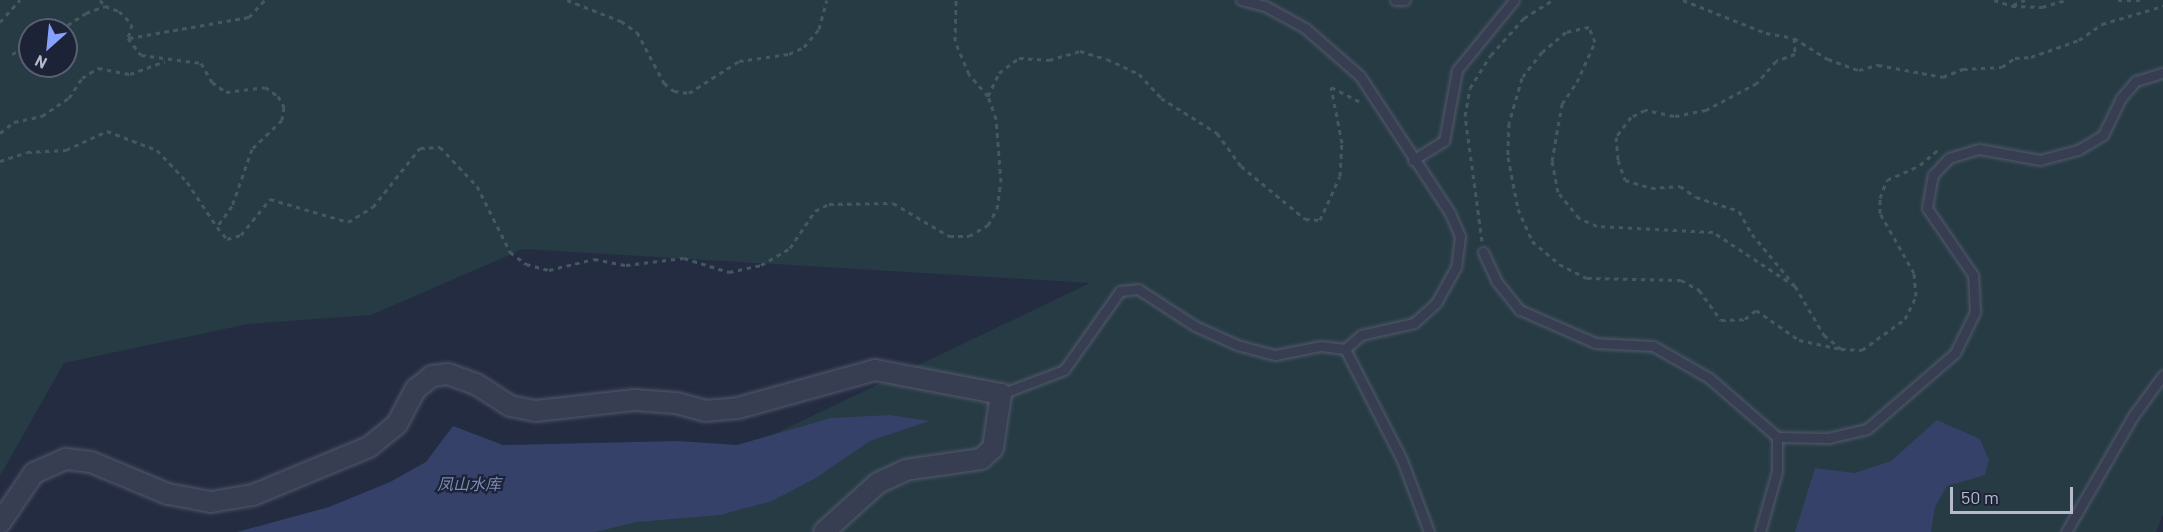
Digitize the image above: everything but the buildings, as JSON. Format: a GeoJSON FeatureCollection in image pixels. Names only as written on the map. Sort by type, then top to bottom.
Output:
{"type":"FeatureCollection","features":[{"type":"Feature","properties":{"kind":"street"},"geometry":{"type":"LineString","coordinates":[[0,523],[34,473],[66,459],[91,462],[168,494],[211,502],[253,495],[369,447],[398,424],[416,389],[432,376],[448,374],[476,384],[510,406],[536,411],[634,400],[676,403],[705,411],[738,408],[875,370],[1001,393],[993,448],[981,459],[906,470],[878,483],[824,532]]}},
{"type":"Feature","properties":{"kind":"lane"},"geometry":{"type":"LineString","coordinates":[[1241,0],[1265,6],[1305,28],[1360,76],[1413,160],[1450,213],[1460,236],[1456,267],[1436,303],[1414,324],[1361,335],[1345,350]]}},
{"type":"Feature","properties":{"kind":"lane"},"geometry":{"type":"LineString","coordinates":[[1395,0],[1405,0]]}},
{"type":"Feature","properties":{"kind":"lane"},"geometry":{"type":"LineString","coordinates":[[1413,160],[1444,141],[1457,69],[1514,0]]}},
{"type":"Feature","properties":{"kind":"lane"},"geometry":{"type":"LineString","coordinates":[[1483,252],[1497,282],[1520,310],[1595,343],[1653,346],[1709,378],[1777,437],[1828,438],[1867,429],[1955,353],[1975,312],[1973,275],[1927,208],[1933,175],[1949,158],[1979,149],[2040,159],[2078,150],[2103,135],[2121,98],[2136,81],[2163,73]]}},
{"type":"Feature","properties":{"kind":"lane"},"geometry":{"type":"LineString","coordinates":[[1001,393],[1064,370],[1120,291],[1138,289],[1195,326],[1237,345],[1275,355],[1321,346],[1345,350]]}},
{"type":"Feature","properties":{"kind":"lane"},"geometry":{"type":"LineString","coordinates":[[1345,350],[1402,460],[1429,532]]}},
{"type":"Feature","properties":{"kind":"lane"},"geometry":{"type":"LineString","coordinates":[[2066,532],[2133,416],[2163,375]]}},
{"type":"Feature","properties":{"kind":"lane"},"geometry":{"type":"LineString","coordinates":[[1760,532],[1777,471],[1777,437]]}},
{"type":"Feature","properties":{"kind":"path"},"geometry":{"type":"LineString","coordinates":[[0,22],[20,0]]}},
{"type":"Feature","properties":{"kind":"path"},"geometry":{"type":"LineString","coordinates":[[100,0],[105,6],[119,11],[132,24],[128,39]]}},
{"type":"Feature","properties":{"kind":"path"},"geometry":{"type":"LineString","coordinates":[[128,39],[249,17],[265,0]]}},
{"type":"Feature","properties":{"kind":"path"},"geometry":{"type":"LineString","coordinates":[[567,0],[621,21],[637,32],[664,83],[674,91],[689,93],[705,86],[719,72],[739,61],[789,54],[804,47],[819,29],[827,0]]}},
{"type":"Feature","properties":{"kind":"path"},"geometry":{"type":"LineString","coordinates":[[0,161],[27,152],[66,150],[107,131],[157,150],[187,182],[227,238],[241,235],[270,199],[348,222],[374,207],[420,148],[440,147],[477,186],[510,252],[526,264],[549,270],[594,259],[626,265],[684,258],[729,272],[761,265],[790,248],[815,211],[829,204],[893,203],[932,229],[949,236],[969,236],[988,225],[997,209],[1000,182],[996,119],[988,96],[969,74],[955,41],[957,0]]}},
{"type":"Feature","properties":{"kind":"path"},"geometry":{"type":"LineString","coordinates":[[1483,252],[1465,116],[1470,88],[1491,55],[1524,18],[1553,0]]}},
{"type":"Feature","properties":{"kind":"path"},"geometry":{"type":"LineString","coordinates":[[1683,0],[1766,33],[1794,38],[1828,59],[1859,69],[1878,65],[1943,77],[1963,69],[2002,67],[2015,58],[2031,57],[2079,40],[2102,24],[2163,6]]}},
{"type":"Feature","properties":{"kind":"path"},"geometry":{"type":"LineString","coordinates":[[1994,0],[2012,6],[2042,7],[2066,0]]}},
{"type":"Feature","properties":{"kind":"path"},"geometry":{"type":"LineString","coordinates":[[2012,6],[2025,0]]}},
{"type":"Feature","properties":{"kind":"path"},"geometry":{"type":"LineString","coordinates":[[2118,0],[2141,0]]}},
{"type":"Feature","properties":{"kind":"path"},"geometry":{"type":"LineString","coordinates":[[78,18],[105,6]]}},
{"type":"Feature","properties":{"kind":"path"},"geometry":{"type":"LineString","coordinates":[[1795,286],[1713,232],[1597,226],[1579,218],[1558,192],[1552,161],[1562,104],[1578,82],[1595,42],[1589,27],[1566,32],[1542,52],[1522,78],[1509,123],[1510,167],[1518,209],[1532,241],[1559,264],[1587,278],[1681,280],[1699,290],[1721,320],[1745,319],[1756,310],[1799,340],[1841,350],[1862,350],[1883,338],[1905,318],[1916,296],[1914,273],[1880,213],[1880,198],[1887,180],[1898,171],[1920,165],[1937,149],[1961,154]]}},
{"type":"Feature","properties":{"kind":"path"},"geometry":{"type":"LineString","coordinates":[[1794,38],[1795,54],[1776,61],[1757,83],[1706,110],[1674,116],[1645,110],[1631,117],[1616,137],[1618,160],[1625,180],[1651,188],[1680,186],[1696,197],[1739,211],[1752,234],[1795,286],[1824,335],[1841,350]]}},
{"type":"Feature","properties":{"kind":"path"},"geometry":{"type":"LineString","coordinates":[[128,39],[141,55],[166,61],[201,63],[212,82],[226,92],[265,87],[278,96],[284,107],[282,120],[252,149],[232,206],[218,227]]}},
{"type":"Feature","properties":{"kind":"path"},"geometry":{"type":"LineString","coordinates":[[12,54],[18,51]]}},
{"type":"Feature","properties":{"kind":"path"},"geometry":{"type":"LineString","coordinates":[[988,96],[999,74],[1019,58],[1049,60],[1080,51],[1107,59],[1139,74],[1161,98],[1217,133],[1241,166],[1305,219],[1320,220],[1340,176],[1342,143],[1331,87],[1383,113]]}},
{"type":"Feature","properties":{"kind":"path"},"geometry":{"type":"LineString","coordinates":[[0,133],[14,122],[42,116],[69,98],[82,78],[98,68],[130,74],[166,61]]}},
{"type":"Feature","properties":{"kind":"shaded area"},"geometry":{"type":"Polygon","coordinates":[[[0,0],[2163,0],[2163,515],[2156,532],[570,532],[1090,283],[523,249],[371,315],[248,324],[64,363],[0,476],[0,0]]]}},
{"type":"Feature","properties":{"kind":"water","name":"凤山水库"},"geometry":{"type":"Polygon","coordinates":[[[890,415],[930,421],[870,441],[816,478],[772,501],[720,515],[637,522],[595,532],[237,532],[329,507],[390,482],[426,462],[453,426],[503,445],[677,441],[737,445],[831,418],[890,415]]]}},
{"type":"Feature","properties":{"kind":"water"},"geometry":{"type":"Polygon","coordinates":[[[1937,420],[1980,439],[1989,460],[1985,475],[1947,486],[1935,507],[1931,532],[1795,532],[1815,468],[1855,473],[1891,461],[1937,420]]]}}]}
